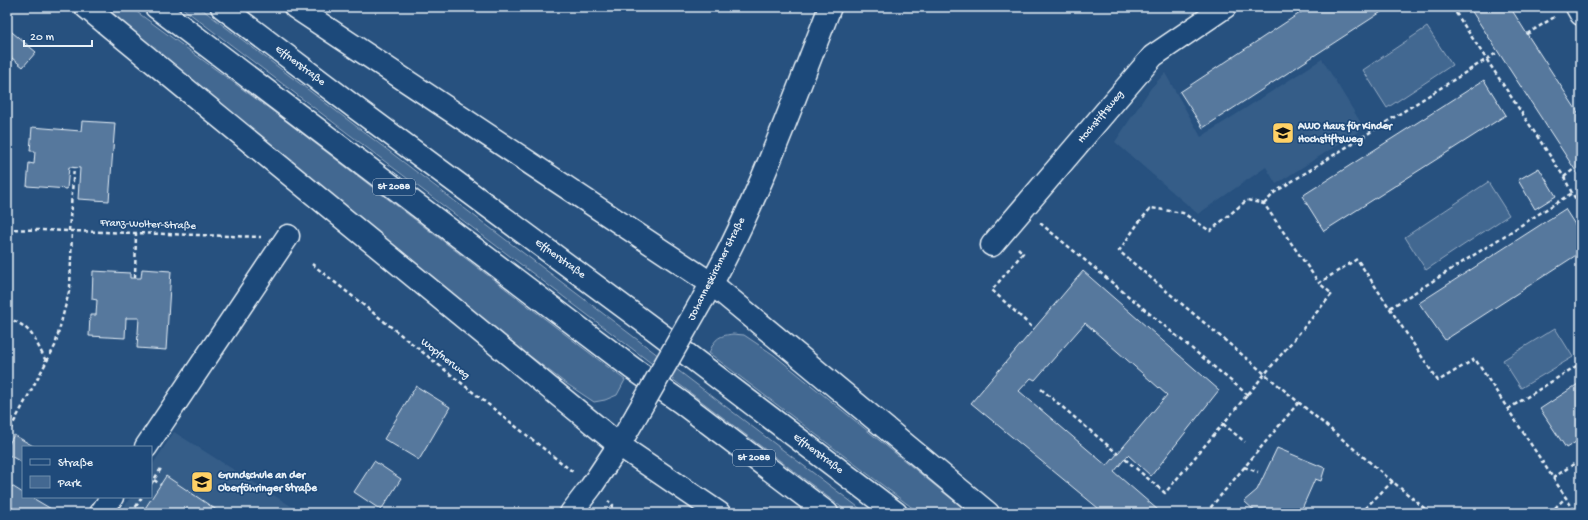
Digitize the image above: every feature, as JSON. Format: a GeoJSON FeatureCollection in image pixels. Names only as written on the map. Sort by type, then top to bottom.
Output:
{"type":"FeatureCollection","features":[{"type":"Feature","properties":{"kind":"main road"},"geometry":{"type":"LineString","coordinates":[[86,7],[620,445],[719,513]]}},
{"type":"Feature","properties":{"kind":"main road","name":"St 2088"},"geometry":{"type":"LineString","coordinates":[[156,7],[626,363],[827,513]]}},
{"type":"Feature","properties":{"kind":"main road","name":"Effnerstraße"},"geometry":{"type":"LineString","coordinates":[[222,7],[356,109],[655,330],[896,513]]}},
{"type":"Feature","properties":{"kind":"main road"},"geometry":{"type":"LineString","coordinates":[[295,7],[706,293],[988,513]]}},
{"type":"Feature","properties":{"kind":"main road","name":"Johanneskirchner Straße"},"geometry":{"type":"LineString","coordinates":[[571,513],[620,445],[706,293],[773,153],[830,7]]}},
{"type":"Feature","properties":{"kind":"main road","name":"Hochstiftsweg"},"geometry":{"type":"LineString","coordinates":[[997,240],[1152,56],[1225,7]]}},
{"type":"Feature","properties":{"kind":"main road"},"geometry":{"type":"LineString","coordinates":[[1567,11],[1581,14]]}},
{"type":"Feature","properties":{"kind":"main road"},"geometry":{"type":"LineString","coordinates":[[147,446],[288,236]]}},
{"type":"Feature","properties":{"kind":"main road"},"geometry":{"type":"LineString","coordinates":[[101,513],[111,498]]}},
{"type":"Feature","properties":{"kind":"path"},"geometry":{"type":"LineString","coordinates":[[1452,7],[1564,177],[1581,207]]}},
{"type":"Feature","properties":{"kind":"path"},"geometry":{"type":"LineString","coordinates":[[1528,34],[1567,11]]}},
{"type":"Feature","properties":{"kind":"path"},"geometry":{"type":"LineString","coordinates":[[1264,204],[1275,192],[1498,52]]}},
{"type":"Feature","properties":{"kind":"path"},"geometry":{"type":"LineString","coordinates":[[7,436],[55,346],[70,288],[70,231],[74,167]]}},
{"type":"Feature","properties":{"kind":"path"},"geometry":{"type":"LineString","coordinates":[[1564,177],[1574,169]]}},
{"type":"Feature","properties":{"kind":"path"},"geometry":{"type":"LineString","coordinates":[[1390,308],[1572,193]]}},
{"type":"Feature","properties":{"kind":"path"},"geometry":{"type":"LineString","coordinates":[[1125,459],[1165,493],[1266,374],[1332,294],[1319,283],[1264,204],[1247,200],[1210,231],[1183,213],[1151,208],[1139,222],[1119,251],[1266,374],[1430,513]]}},
{"type":"Feature","properties":{"kind":"path"},"geometry":{"type":"LineString","coordinates":[[1023,209],[1248,395]]}},
{"type":"Feature","properties":{"kind":"path","name":"Franz-Wolter-Straße"},"geometry":{"type":"LineString","coordinates":[[7,229],[254,237],[288,236]]}},
{"type":"Feature","properties":{"kind":"path"},"geometry":{"type":"LineString","coordinates":[[135,278],[136,233]]}},
{"type":"Feature","properties":{"kind":"path"},"geometry":{"type":"LineString","coordinates":[[997,240],[1023,253],[992,290],[1034,329]]}},
{"type":"Feature","properties":{"kind":"path"},"geometry":{"type":"LineString","coordinates":[[1319,283],[1357,259],[1438,381],[1475,359],[1576,513]]}},
{"type":"Feature","properties":{"kind":"path","name":"Wopfnerweg"},"geometry":{"type":"LineString","coordinates":[[312,264],[566,467]]}},
{"type":"Feature","properties":{"kind":"path"},"geometry":{"type":"LineString","coordinates":[[7,318],[19,322],[30,331],[47,362]]}},
{"type":"Feature","properties":{"kind":"path"},"geometry":{"type":"LineString","coordinates":[[1508,409],[1581,363]]}},
{"type":"Feature","properties":{"kind":"path"},"geometry":{"type":"LineString","coordinates":[[1041,388],[1118,454]]}},
{"type":"Feature","properties":{"kind":"path"},"geometry":{"type":"LineString","coordinates":[[1206,513],[1299,402]]}},
{"type":"Feature","properties":{"kind":"path"},"geometry":{"type":"LineString","coordinates":[[1224,424],[1246,442]]}},
{"type":"Feature","properties":{"kind":"path"},"geometry":{"type":"LineString","coordinates":[[1553,478],[1581,459]]}},
{"type":"Feature","properties":{"kind":"path"},"geometry":{"type":"LineString","coordinates":[[1244,467],[1258,472]]}},
{"type":"Feature","properties":{"kind":"path"},"geometry":{"type":"LineString","coordinates":[[152,483],[162,468]]}},
{"type":"Feature","properties":{"kind":"path"},"geometry":{"type":"LineString","coordinates":[[154,480],[161,485]]}},
{"type":"Feature","properties":{"kind":"path"},"geometry":{"type":"LineString","coordinates":[[1360,513],[1393,481]]}},
{"type":"Feature","properties":{"kind":"path"},"geometry":{"type":"LineString","coordinates":[[1550,513],[1566,497]]}},
{"type":"Feature","properties":{"kind":"path"},"geometry":{"type":"LineString","coordinates":[[132,513],[141,498]]}},
{"type":"Feature","properties":{"kind":"shaded area","name":"AWO Haus für Kinder Hochstiftsweg"},"geometry":{"type":"Polygon","coordinates":[[[1322,59],[1364,128],[1276,184],[1266,167],[1198,214],[1115,142],[1151,88],[1165,73],[1201,137],[1322,59]]]}},
{"type":"Feature","properties":{"kind":"shaded area","name":"Grundschule an der Oberföhringer Straße"},"geometry":{"type":"Polygon","coordinates":[[[174,432],[302,513],[120,513],[130,498],[152,498],[152,465],[174,432]]]}},
{"type":"Feature","properties":{"kind":"green space"},"geometry":{"type":"Polygon","coordinates":[[[99,7],[130,7],[274,112],[625,380],[617,395],[605,400],[594,402],[564,382],[501,334],[99,7]]]}},
{"type":"Feature","properties":{"kind":"green space"},"geometry":{"type":"Polygon","coordinates":[[[181,7],[199,7],[866,513],[849,513],[181,7]]]}},
{"type":"Feature","properties":{"kind":"green space"},"geometry":{"type":"Polygon","coordinates":[[[1427,27],[1452,65],[1387,108],[1363,70],[1427,27]]]}},
{"type":"Feature","properties":{"kind":"green space"},"geometry":{"type":"Polygon","coordinates":[[[1488,182],[1509,215],[1426,270],[1405,237],[1488,182]]]}},
{"type":"Feature","properties":{"kind":"green space"},"geometry":{"type":"Polygon","coordinates":[[[1555,328],[1573,357],[1521,388],[1503,360],[1555,328]]]}},
{"type":"Feature","properties":{"kind":"green space"},"geometry":{"type":"Polygon","coordinates":[[[733,334],[744,335],[774,355],[969,513],[919,513],[709,353],[717,339],[733,334]]]}},
{"type":"Feature","properties":{"kind":"building"},"geometry":{"type":"Polygon","coordinates":[[[1309,7],[1389,7],[1203,128],[1180,92],[1309,7]]]}},
{"type":"Feature","properties":{"kind":"building"},"geometry":{"type":"Polygon","coordinates":[[[1469,7],[1510,7],[1581,117],[1581,179],[1469,7]]]}},
{"type":"Feature","properties":{"kind":"building"},"geometry":{"type":"Polygon","coordinates":[[[7,28],[36,52],[23,67],[7,54],[7,28]]]}},
{"type":"Feature","properties":{"kind":"building"},"geometry":{"type":"Polygon","coordinates":[[[1484,80],[1506,115],[1324,231],[1302,196],[1484,80]]]}},
{"type":"Feature","properties":{"kind":"building"},"geometry":{"type":"Polygon","coordinates":[[[82,121],[115,123],[109,201],[78,199],[80,168],[69,167],[67,189],[27,186],[29,163],[34,164],[35,151],[30,151],[32,127],[81,131],[82,121]]]}},
{"type":"Feature","properties":{"kind":"building"},"geometry":{"type":"Polygon","coordinates":[[[1539,168],[1556,196],[1535,209],[1518,180],[1539,168]]]}},
{"type":"Feature","properties":{"kind":"building"},"geometry":{"type":"Polygon","coordinates":[[[1565,209],[1581,234],[1581,252],[1445,340],[1419,303],[1565,209]]]}},
{"type":"Feature","properties":{"kind":"building"},"geometry":{"type":"Polygon","coordinates":[[[142,269],[171,271],[166,350],[137,348],[139,318],[126,318],[125,338],[89,336],[90,315],[96,315],[97,300],[92,299],[93,271],[130,273],[130,278],[141,278],[142,269]]]}},
{"type":"Feature","properties":{"kind":"building"},"geometry":{"type":"Polygon","coordinates":[[[1083,271],[1219,390],[1151,476],[1128,455],[1114,472],[1158,510],[1156,513],[1104,513],[971,403],[1083,271]],[[1085,323],[1035,380],[1031,378],[1019,391],[1107,466],[1167,395],[1085,323]]]}},
{"type":"Feature","properties":{"kind":"building"},"geometry":{"type":"Polygon","coordinates":[[[1581,382],[1581,439],[1566,448],[1540,409],[1581,382]]]}},
{"type":"Feature","properties":{"kind":"building"},"geometry":{"type":"Polygon","coordinates":[[[416,386],[450,407],[419,460],[384,439],[416,386]]]}},
{"type":"Feature","properties":{"kind":"building"},"geometry":{"type":"Polygon","coordinates":[[[14,435],[33,446],[22,446],[22,462],[7,454],[7,447],[14,435]]]}},
{"type":"Feature","properties":{"kind":"building"},"geometry":{"type":"Polygon","coordinates":[[[1277,448],[1325,468],[1321,481],[1315,479],[1300,513],[1257,513],[1244,501],[1257,490],[1277,448]]]}},
{"type":"Feature","properties":{"kind":"building"},"geometry":{"type":"Polygon","coordinates":[[[374,461],[401,479],[381,510],[354,492],[374,461]]]}},
{"type":"Feature","properties":{"kind":"building"},"geometry":{"type":"Polygon","coordinates":[[[166,476],[221,513],[142,513],[166,476]]]}},
{"type":"Feature","properties":{"kind":"building"},"geometry":{"type":"Polygon","coordinates":[[[7,483],[22,492],[22,498],[33,498],[58,513],[18,513],[7,507],[7,483]]]}},
{"type":"Feature","properties":{"kind":"place","name":"AWO Haus für Kinder Hochstiftsweg"},"geometry":{"type":"Point","coordinates":[1283,133]}},
{"type":"Feature","properties":{"kind":"place","name":"Grundschule an der Oberföhringer Straße"},"geometry":{"type":"Point","coordinates":[202,482]}}]}
